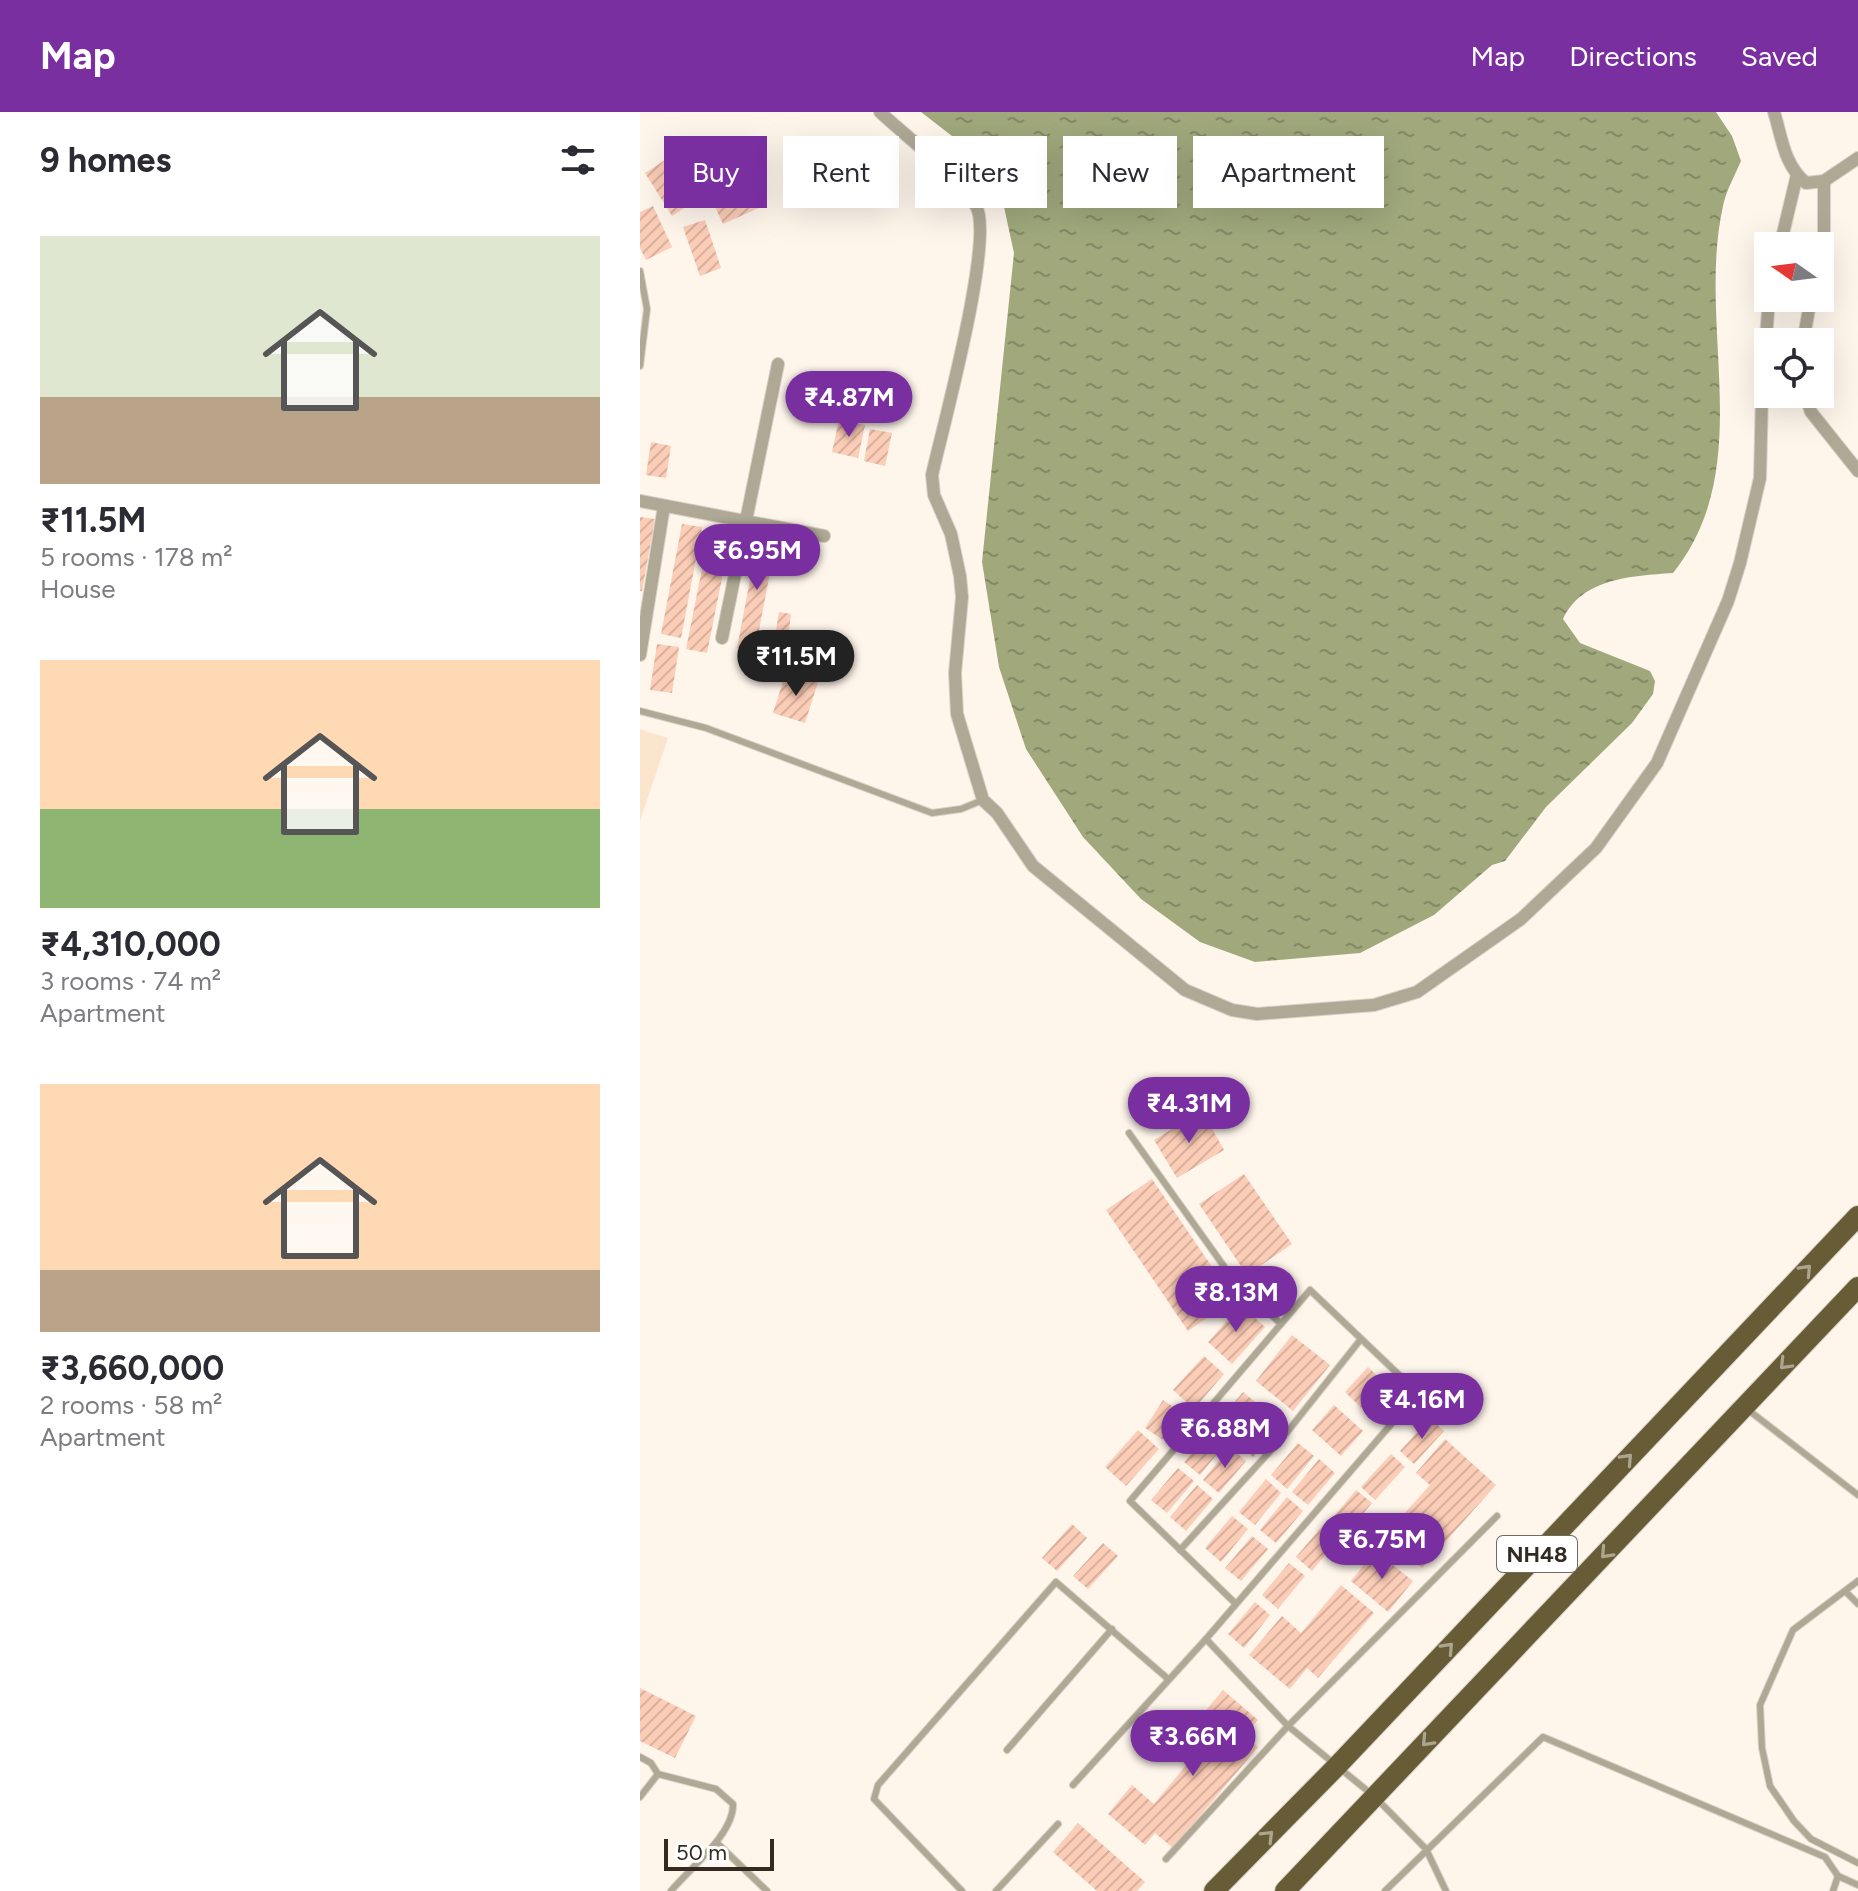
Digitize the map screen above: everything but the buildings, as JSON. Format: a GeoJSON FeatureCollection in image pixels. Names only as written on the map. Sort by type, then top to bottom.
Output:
{"type":"FeatureCollection","features":[{"type":"Feature","properties":{"kind":"highway","name":"NH48"},"geometry":{"type":"LineString","coordinates":[[1214,1891],[1338,1765],[1858,1216]]}},
{"type":"Feature","properties":{"kind":"highway","name":"NH48"},"geometry":{"type":"LineString","coordinates":[[1285,1891],[1858,1287]]}},
{"type":"Feature","properties":{"kind":"street"},"geometry":{"type":"LineString","coordinates":[[880,112],[961,188],[981,219],[978,267],[932,475],[934,495],[951,534],[960,576],[962,597],[955,673],[957,714],[983,800],[1043,877],[1185,990],[1232,1010],[1257,1014],[1353,1009],[1417,992],[1506,931],[1596,848],[1657,763],[1728,601],[1760,478],[1763,361],[1768,312]]}},
{"type":"Feature","properties":{"kind":"street"},"geometry":{"type":"LineString","coordinates":[[1774,112],[1784,151],[1797,175],[1813,184],[1824,181],[1858,158]]}},
{"type":"Feature","properties":{"kind":"street"},"geometry":{"type":"LineString","coordinates":[[1783,232],[1797,175]]}},
{"type":"Feature","properties":{"kind":"street"},"geometry":{"type":"LineString","coordinates":[[1824,181],[1824,232]]}},
{"type":"Feature","properties":{"kind":"street"},"geometry":{"type":"LineString","coordinates":[[722,638],[778,364]]}},
{"type":"Feature","properties":{"kind":"street"},"geometry":{"type":"LineString","coordinates":[[1810,408],[1858,471]]}},
{"type":"Feature","properties":{"kind":"street"},"geometry":{"type":"LineString","coordinates":[[640,501],[824,536]]}},
{"type":"Feature","properties":{"kind":"street"},"geometry":{"type":"LineString","coordinates":[[640,655],[664,506]]}},
{"type":"Feature","properties":{"kind":"lane"},"geometry":{"type":"LineString","coordinates":[[640,271],[644,311],[640,366]]}},
{"type":"Feature","properties":{"kind":"lane"},"geometry":{"type":"LineString","coordinates":[[640,711],[706,728],[932,813],[961,809],[983,800]]}},
{"type":"Feature","properties":{"kind":"lane"},"geometry":{"type":"LineString","coordinates":[[1129,1133],[1233,1279],[1281,1324]]}},
{"type":"Feature","properties":{"kind":"lane"},"geometry":{"type":"LineString","coordinates":[[1073,1785],[1167,1678],[1206,1639],[1418,1393],[1310,1290],[1130,1501],[1236,1604]]}},
{"type":"Feature","properties":{"kind":"lane"},"geometry":{"type":"LineString","coordinates":[[1180,1550],[1284,1436],[1361,1339]]}},
{"type":"Feature","properties":{"kind":"lane"},"geometry":{"type":"LineString","coordinates":[[1744,1407],[1858,1495]]}},
{"type":"Feature","properties":{"kind":"lane"},"geometry":{"type":"LineString","coordinates":[[1166,1859],[1288,1726],[1497,1516]]}},
{"type":"Feature","properties":{"kind":"lane"},"geometry":{"type":"LineString","coordinates":[[1858,1581],[1847,1593],[1793,1630],[1760,1705],[1770,1786],[1794,1821],[1811,1839],[1858,1863]]}},
{"type":"Feature","properties":{"kind":"lane"},"geometry":{"type":"LineString","coordinates":[[962,1891],[874,1799],[878,1785],[1056,1582],[1167,1678]]}},
{"type":"Feature","properties":{"kind":"lane"},"geometry":{"type":"LineString","coordinates":[[1847,1593],[1858,1604]]}},
{"type":"Feature","properties":{"kind":"lane"},"geometry":{"type":"LineString","coordinates":[[1007,1750],[1112,1629]]}},
{"type":"Feature","properties":{"kind":"lane"},"geometry":{"type":"LineString","coordinates":[[1206,1639],[1288,1726],[1375,1797],[1426,1849],[1446,1891]]}},
{"type":"Feature","properties":{"kind":"lane"},"geometry":{"type":"LineString","coordinates":[[1385,1891],[1543,1737],[1825,1857],[1838,1876],[1858,1885]]}},
{"type":"Feature","properties":{"kind":"lane"},"geometry":{"type":"LineString","coordinates":[[640,1757],[651,1763],[658,1774],[716,1789],[729,1797],[733,1813],[718,1844],[703,1853],[671,1891]]}},
{"type":"Feature","properties":{"kind":"lane"},"geometry":{"type":"LineString","coordinates":[[640,1797],[658,1774]]}},
{"type":"Feature","properties":{"kind":"lane"},"geometry":{"type":"LineString","coordinates":[[996,1891],[1058,1824]]}},
{"type":"Feature","properties":{"kind":"lane"},"geometry":{"type":"LineString","coordinates":[[718,1844],[767,1891]]}},
{"type":"Feature","properties":{"kind":"lane"},"geometry":{"type":"LineString","coordinates":[[1833,1891],[1838,1876]]}},
{"type":"Feature","properties":{"kind":"shaded area"},"geometry":{"type":"Polygon","coordinates":[[[640,729],[668,738],[640,821],[640,729]]]}},
{"type":"Feature","properties":{"kind":"water"},"geometry":{"type":"Polygon","coordinates":[[[921,112],[1716,112],[1732,136],[1741,161],[1724,200],[1717,252],[1719,442],[1713,488],[1698,532],[1673,573],[1625,578],[1595,587],[1572,605],[1563,619],[1580,643],[1650,671],[1655,681],[1653,694],[1632,723],[1546,807],[1505,861],[1492,865],[1434,915],[1360,953],[1255,962],[1200,942],[1141,899],[1083,837],[1026,749],[999,667],[982,562],[1014,253],[1004,208],[1047,208],[1047,136],[952,136],[921,112]]]}}]}
